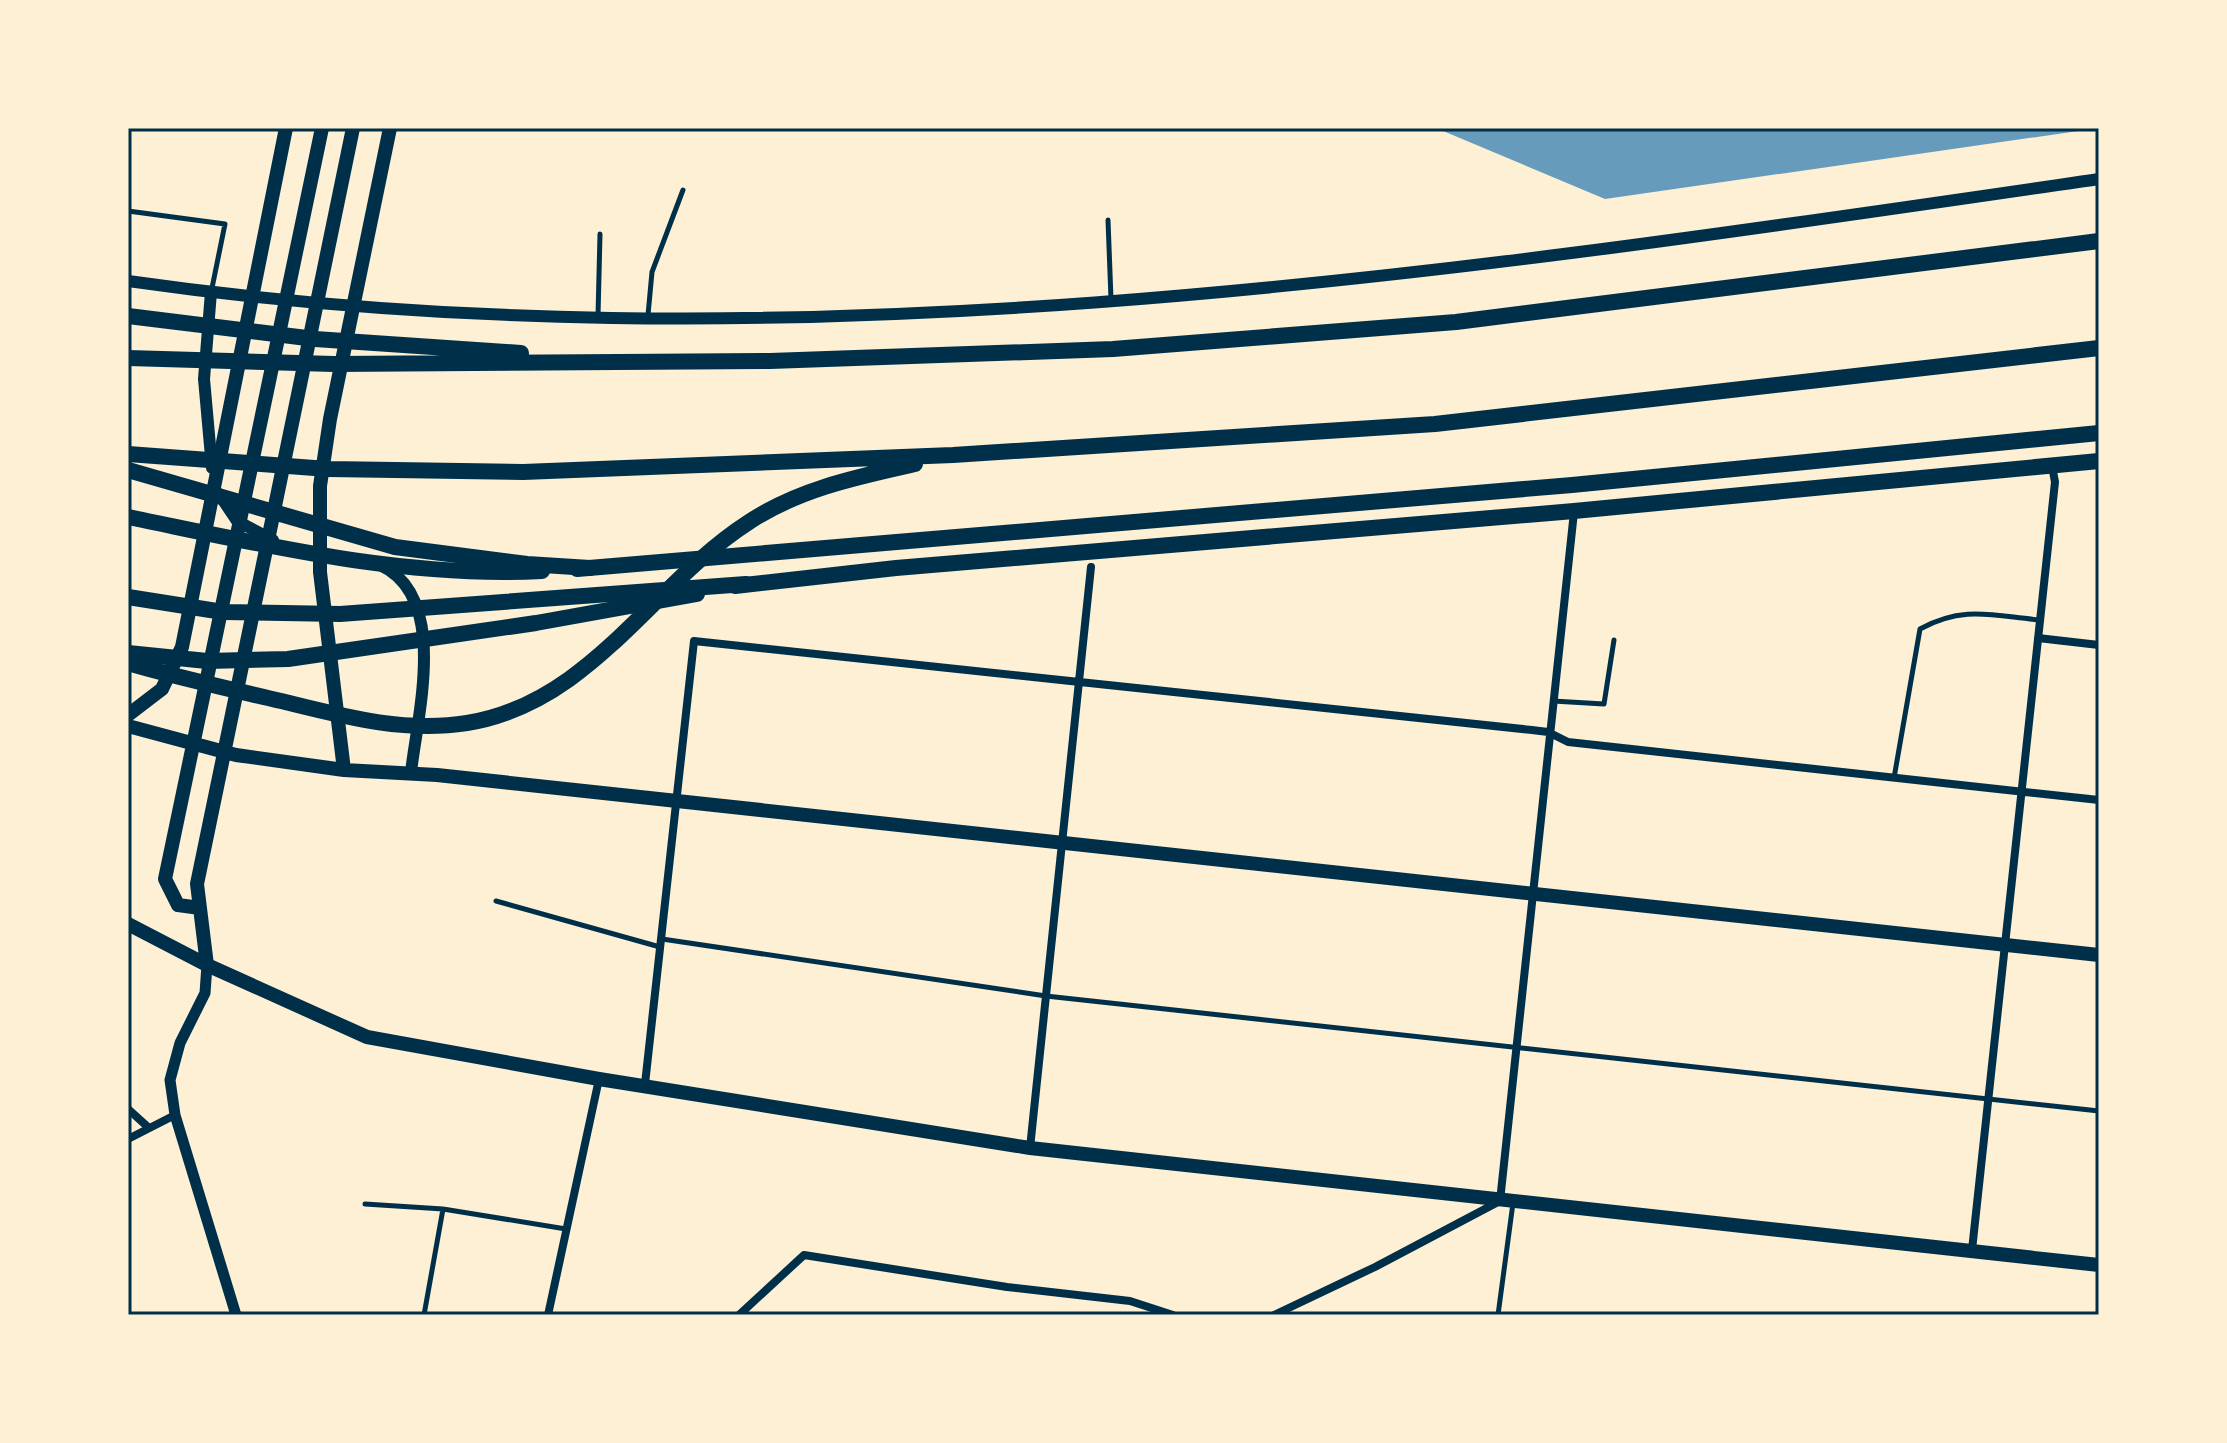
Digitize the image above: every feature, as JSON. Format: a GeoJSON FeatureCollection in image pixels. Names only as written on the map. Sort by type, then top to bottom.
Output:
{"type":"FeatureCollection","features":[{"type":"Feature","properties":{"kind":"highway"},"geometry":{"type":"LineString","coordinates":[[128,358],[255,363],[983,355],[1328,334],[1568,309],[2099,241]]}},
{"type":"Feature","properties":{"kind":"highway"},"geometry":{"type":"LineString","coordinates":[[128,316],[258,333],[654,361]]}},
{"type":"Feature","properties":{"kind":"highway"},"geometry":{"type":"LineString","coordinates":[[128,454],[328,469],[523,472],[953,455],[1435,424],[2099,348]]}},
{"type":"Feature","properties":{"kind":"highway"},"geometry":{"type":"LineString","coordinates":[[128,517],[305,553],[416,568],[489,572],[590,568],[1588,484],[2099,433]]}},
{"type":"Feature","properties":{"kind":"highway"},"geometry":{"type":"LineString","coordinates":[[128,663],[363,720],[445,725],[508,712],[566,682],[600,657],[712,550],[769,510],[834,484],[953,455]]}},
{"type":"Feature","properties":{"kind":"highway"},"geometry":{"type":"LineString","coordinates":[[128,597],[223,612],[340,614],[746,584],[2099,461]]}},
{"type":"Feature","properties":{"kind":"highway"},"geometry":{"type":"LineString","coordinates":[[128,470],[395,547],[527,564],[590,568]]}},
{"type":"Feature","properties":{"kind":"highway"},"geometry":{"type":"LineString","coordinates":[[128,653],[207,661],[303,658],[536,623],[746,584]]}},
{"type":"Feature","properties":{"kind":"main road"},"geometry":{"type":"LineString","coordinates":[[128,715],[162,689],[182,647],[286,128]]}},
{"type":"Feature","properties":{"kind":"main road"},"geometry":{"type":"LineString","coordinates":[[200,908],[178,905],[165,879],[322,128]]}},
{"type":"Feature","properties":{"kind":"main road"},"geometry":{"type":"LineString","coordinates":[[207,965],[197,884],[353,128]]}},
{"type":"Feature","properties":{"kind":"main road"},"geometry":{"type":"LineString","coordinates":[[344,770],[319,559],[323,455],[390,128]]}},
{"type":"Feature","properties":{"kind":"main road"},"geometry":{"type":"LineString","coordinates":[[128,281],[211,292],[392,308],[598,316],[923,312],[1339,283],[1597,252],[2099,179]]}},
{"type":"Feature","properties":{"kind":"main road"},"geometry":{"type":"LineString","coordinates":[[211,292],[204,400],[214,478],[227,509],[237,521],[261,536],[356,557],[385,568],[415,596],[424,624],[424,641],[411,772]]}},
{"type":"Feature","properties":{"kind":"main road"},"geometry":{"type":"LineString","coordinates":[[128,726],[236,755],[344,770],[411,772],[2099,955]]}},
{"type":"Feature","properties":{"kind":"main road"},"geometry":{"type":"LineString","coordinates":[[128,924],[207,965],[367,1037],[599,1079],[1030,1148],[2099,1265]]}},
{"type":"Feature","properties":{"kind":"street"},"geometry":{"type":"LineString","coordinates":[[1972,1250],[2055,482],[2052,466]]}},
{"type":"Feature","properties":{"kind":"street"},"geometry":{"type":"LineString","coordinates":[[1274,1315],[1506,1201],[1516,1048],[1574,511]]}},
{"type":"Feature","properties":{"kind":"street"},"geometry":{"type":"LineString","coordinates":[[1030,1148],[1091,567]]}},
{"type":"Feature","properties":{"kind":"street"},"geometry":{"type":"LineString","coordinates":[[2038,638],[2099,645]]}},
{"type":"Feature","properties":{"kind":"street"},"geometry":{"type":"LineString","coordinates":[[645,1084],[694,641],[1548,732],[1568,742],[2099,800]]}},
{"type":"Feature","properties":{"kind":"street"},"geometry":{"type":"LineString","coordinates":[[207,965],[205,993],[180,1043],[170,1080],[175,1115],[236,1315]]}},
{"type":"Feature","properties":{"kind":"street"},"geometry":{"type":"LineString","coordinates":[[548,1315],[599,1079]]}},
{"type":"Feature","properties":{"kind":"street"},"geometry":{"type":"LineString","coordinates":[[128,1109],[149,1128]]}},
{"type":"Feature","properties":{"kind":"street"},"geometry":{"type":"LineString","coordinates":[[128,1139],[175,1115]]}},
{"type":"Feature","properties":{"kind":"street"},"geometry":{"type":"LineString","coordinates":[[739,1315],[804,1255],[1007,1287],[1130,1301],[1173,1315]]}},
{"type":"Feature","properties":{"kind":"lane"},"geometry":{"type":"LineString","coordinates":[[648,316],[652,272],[683,190]]}},
{"type":"Feature","properties":{"kind":"lane"},"geometry":{"type":"LineString","coordinates":[[128,211],[225,224],[211,292]]}},
{"type":"Feature","properties":{"kind":"lane"},"geometry":{"type":"LineString","coordinates":[[1108,220],[1112,301]]}},
{"type":"Feature","properties":{"kind":"lane"},"geometry":{"type":"LineString","coordinates":[[598,316],[600,234]]}},
{"type":"Feature","properties":{"kind":"lane"},"geometry":{"type":"LineString","coordinates":[[1894,778],[1920,629],[1940,618],[1962,613],[2040,620]]}},
{"type":"Feature","properties":{"kind":"lane"},"geometry":{"type":"LineString","coordinates":[[1552,701],[1604,704],[1614,640]]}},
{"type":"Feature","properties":{"kind":"lane"},"geometry":{"type":"LineString","coordinates":[[496,901],[660,943],[1046,996],[2099,1111]]}},
{"type":"Feature","properties":{"kind":"lane"},"geometry":{"type":"LineString","coordinates":[[1498,1315],[1506,1201]]}},
{"type":"Feature","properties":{"kind":"lane"},"geometry":{"type":"LineString","coordinates":[[365,1204],[443,1209],[566,1230]]}},
{"type":"Feature","properties":{"kind":"lane"},"geometry":{"type":"LineString","coordinates":[[424,1315],[443,1209]]}},
{"type":"Feature","properties":{"kind":"water"},"geometry":{"type":"Polygon","coordinates":[[[1436,128],[2099,128],[1605,199],[1436,128]]]}}]}
